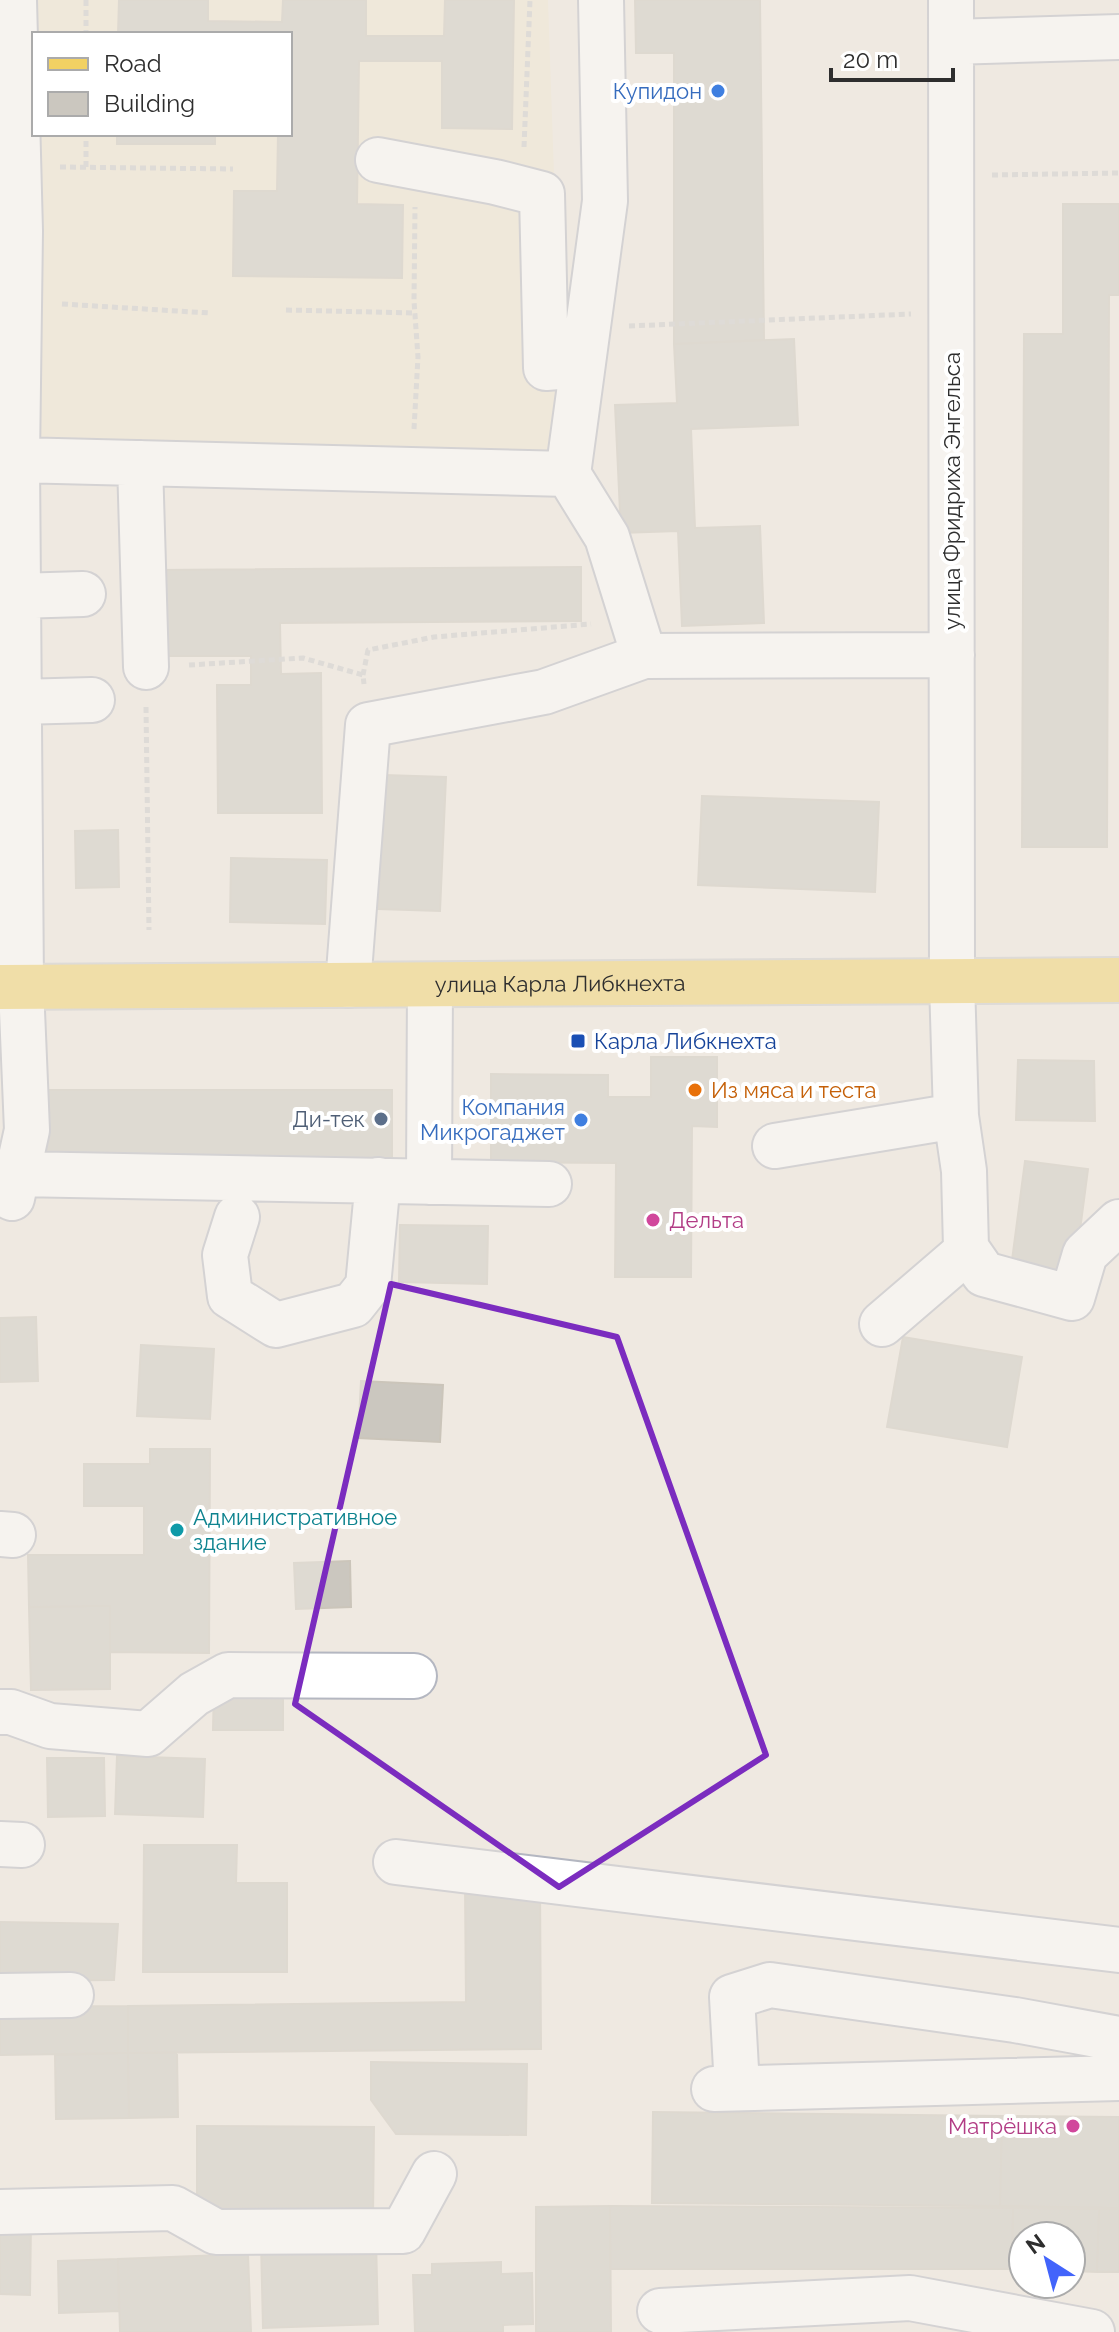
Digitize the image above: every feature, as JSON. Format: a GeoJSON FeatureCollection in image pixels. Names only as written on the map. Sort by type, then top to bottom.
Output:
{"type":"FeatureCollection","features":[{"type":"Feature","properties":{"kind":"main road","name":"улица Карла Либкнехта"},"geometry":{"type":"LineString","coordinates":[[10,987],[1119,980]]}},
{"type":"Feature","properties":{"kind":"street"},"geometry":{"type":"LineString","coordinates":[[14,0],[19,166],[19,702],[10,987],[27,1130],[14,1186],[378,1180],[549,1184]]}},
{"type":"Feature","properties":{"kind":"street"},"geometry":{"type":"LineString","coordinates":[[601,0],[605,201],[568,474],[607,537],[638,638]]}},
{"type":"Feature","properties":{"kind":"street"},"geometry":{"type":"LineString","coordinates":[[951,21],[1119,37]]}},
{"type":"Feature","properties":{"kind":"street","name":"улица Фридриха Энгельса"},"geometry":{"type":"LineString","coordinates":[[951,21],[952,982],[956,1116],[964,1171],[967,1251]]}},
{"type":"Feature","properties":{"kind":"street"},"geometry":{"type":"LineString","coordinates":[[396,164],[542,194],[546,368],[585,346]]}},
{"type":"Feature","properties":{"kind":"street"},"geometry":{"type":"LineString","coordinates":[[17,460],[568,474]]}},
{"type":"Feature","properties":{"kind":"street"},"geometry":{"type":"LineString","coordinates":[[140,463],[146,667]]}},
{"type":"Feature","properties":{"kind":"street"},"geometry":{"type":"LineString","coordinates":[[18,596],[83,594]]}},
{"type":"Feature","properties":{"kind":"street"},"geometry":{"type":"LineString","coordinates":[[348,985],[368,725],[544,692],[638,638],[952,655]]}},
{"type":"Feature","properties":{"kind":"street"},"geometry":{"type":"LineString","coordinates":[[19,702],[92,700]]}},
{"type":"Feature","properties":{"kind":"street"},"geometry":{"type":"LineString","coordinates":[[429,1182],[430,985]]}},
{"type":"Feature","properties":{"kind":"street"},"geometry":{"type":"LineString","coordinates":[[775,1146],[956,1116]]}},
{"type":"Feature","properties":{"kind":"street"},"geometry":{"type":"LineString","coordinates":[[237,1217],[225,1255],[230,1296],[276,1325],[353,1305],[368,1286],[378,1180]]}},
{"type":"Feature","properties":{"kind":"street"},"geometry":{"type":"LineString","coordinates":[[882,1324],[967,1251],[984,1274],[1072,1298],[1085,1254],[1119,1222]]}},
{"type":"Feature","properties":{"kind":"street"},"geometry":{"type":"LineString","coordinates":[[0,1712],[11,1712],[50,1726],[148,1734],[194,1694],[228,1675],[414,1676]]}},
{"type":"Feature","properties":{"kind":"street"},"geometry":{"type":"LineString","coordinates":[[396,1862],[1119,1950]]}},
{"type":"Feature","properties":{"kind":"street"},"geometry":{"type":"LineString","coordinates":[[1119,2039],[1015,2020],[770,1985],[732,1997],[736,2069],[727,2088],[1119,2078]]}},
{"type":"Feature","properties":{"kind":"street"},"geometry":{"type":"LineString","coordinates":[[0,1996],[71,1995]]}},
{"type":"Feature","properties":{"kind":"street"},"geometry":{"type":"LineString","coordinates":[[0,2212],[173,2208],[216,2232],[403,2231],[434,2174]]}},
{"type":"Feature","properties":{"kind":"street"},"geometry":{"type":"LineString","coordinates":[[660,2311],[910,2298],[1092,2332]]}},
{"type":"Feature","properties":{"kind":"path"},"geometry":{"type":"LineString","coordinates":[[86,0],[86,32]]}},
{"type":"Feature","properties":{"kind":"path"},"geometry":{"type":"LineString","coordinates":[[522,189],[530,0]]}},
{"type":"Feature","properties":{"kind":"path"},"geometry":{"type":"LineString","coordinates":[[86,136],[86,167]]}},
{"type":"Feature","properties":{"kind":"path"},"geometry":{"type":"LineString","coordinates":[[396,164],[418,357],[411,470]]}},
{"type":"Feature","properties":{"kind":"path"},"geometry":{"type":"LineString","coordinates":[[19,166],[233,169]]}},
{"type":"Feature","properties":{"kind":"path"},"geometry":{"type":"LineString","coordinates":[[62,167],[62,182]]}},
{"type":"Feature","properties":{"kind":"path"},"geometry":{"type":"LineString","coordinates":[[988,175],[1119,173]]}},
{"type":"Feature","properties":{"kind":"path"},"geometry":{"type":"LineString","coordinates":[[62,289],[62,305],[210,313]]}},
{"type":"Feature","properties":{"kind":"path"},"geometry":{"type":"LineString","coordinates":[[286,310],[415,313]]}},
{"type":"Feature","properties":{"kind":"path"},"geometry":{"type":"LineString","coordinates":[[585,346],[951,312]]}},
{"type":"Feature","properties":{"kind":"path"},"geometry":{"type":"LineString","coordinates":[[368,725],[363,675],[368,650],[434,637],[638,638]]}},
{"type":"Feature","properties":{"kind":"path"},"geometry":{"type":"LineString","coordinates":[[149,930],[146,667],[303,658],[363,675]]}},
{"type":"Feature","properties":{"kind":"highlighted area"},"geometry":{"type":"Polygon","coordinates":[[[391,1284],[617,1337],[766,1755],[559,1887],[295,1704],[391,1284]]]}},
{"type":"Feature","properties":{"kind":"shaded area"},"geometry":{"type":"Polygon","coordinates":[[[13,0],[548,0],[564,462],[26,481],[13,0]]]}},
{"type":"Feature","properties":{"kind":"building"},"geometry":{"type":"Polygon","coordinates":[[[119,0],[208,0],[208,21],[282,22],[283,0],[366,0],[366,36],[444,36],[445,0],[514,0],[512,129],[442,128],[442,61],[359,61],[357,204],[403,205],[402,278],[233,276],[234,191],[277,191],[278,136],[292,136],[292,32],[118,32],[119,0]]]}},
{"type":"Feature","properties":{"kind":"building"},"geometry":{"type":"Polygon","coordinates":[[[635,0],[760,0],[764,340],[674,344],[674,53],[636,53],[635,0]]]}},
{"type":"Feature","properties":{"kind":"building"},"geometry":{"type":"Polygon","coordinates":[[[117,136],[215,136],[215,144],[117,144],[117,136]]]}},
{"type":"Feature","properties":{"kind":"building"},"geometry":{"type":"Polygon","coordinates":[[[1063,204],[1119,204],[1119,295],[1109,295],[1107,847],[1022,847],[1024,334],[1063,334],[1063,204]]]}},
{"type":"Feature","properties":{"kind":"building"},"geometry":{"type":"Polygon","coordinates":[[[794,339],[798,425],[691,429],[695,528],[760,526],[764,623],[682,626],[678,531],[621,533],[615,405],[677,403],[674,344],[794,339]]]}},
{"type":"Feature","properties":{"kind":"building"},"geometry":{"type":"Polygon","coordinates":[[[581,567],[581,621],[280,623],[281,674],[321,673],[322,813],[218,813],[217,685],[251,685],[251,656],[158,656],[157,570],[581,567]]]}},
{"type":"Feature","properties":{"kind":"building"},"geometry":{"type":"Polygon","coordinates":[[[384,775],[446,777],[440,911],[378,909],[384,775]]]}},
{"type":"Feature","properties":{"kind":"building"},"geometry":{"type":"Polygon","coordinates":[[[702,796],[879,802],[875,892],[698,885],[702,796]]]}},
{"type":"Feature","properties":{"kind":"building"},"geometry":{"type":"Polygon","coordinates":[[[118,830],[119,887],[76,888],[75,831],[118,830]]]}},
{"type":"Feature","properties":{"kind":"building"},"geometry":{"type":"Polygon","coordinates":[[[231,858],[327,860],[325,924],[230,922],[231,858]]]}},
{"type":"Feature","properties":{"kind":"building","name":"Дельта"},"geometry":{"type":"Polygon","coordinates":[[[651,1057],[717,1057],[717,1127],[692,1126],[691,1277],[615,1277],[616,1163],[491,1162],[491,1074],[608,1075],[608,1097],[651,1097],[651,1057]]]}},
{"type":"Feature","properties":{"kind":"building"},"geometry":{"type":"Polygon","coordinates":[[[1018,1060],[1094,1061],[1095,1121],[1016,1120],[1018,1060]]]}},
{"type":"Feature","properties":{"kind":"building"},"geometry":{"type":"Polygon","coordinates":[[[41,1090],[392,1090],[392,1162],[41,1162],[41,1090]]]}},
{"type":"Feature","properties":{"kind":"building"},"geometry":{"type":"Polygon","coordinates":[[[1025,1161],[1088,1169],[1074,1276],[1011,1268],[1025,1161]]]}},
{"type":"Feature","properties":{"kind":"building"},"geometry":{"type":"Polygon","coordinates":[[[400,1225],[488,1226],[487,1284],[399,1282],[400,1225]]]}},
{"type":"Feature","properties":{"kind":"building"},"geometry":{"type":"Polygon","coordinates":[[[36,1317],[38,1381],[0,1382],[0,1318],[36,1317]]]}},
{"type":"Feature","properties":{"kind":"building"},"geometry":{"type":"Polygon","coordinates":[[[903,1337],[1022,1357],[1007,1447],[887,1427],[903,1337]]]}},
{"type":"Feature","properties":{"kind":"building"},"geometry":{"type":"Polygon","coordinates":[[[141,1345],[214,1349],[210,1419],[137,1416],[141,1345]]]}},
{"type":"Feature","properties":{"kind":"building"},"geometry":{"type":"Polygon","coordinates":[[[361,1381],[443,1385],[440,1442],[358,1438],[361,1381]]]}},
{"type":"Feature","properties":{"kind":"building","name":"Административное здание"},"geometry":{"type":"Polygon","coordinates":[[[150,1449],[210,1449],[209,1653],[110,1652],[110,1606],[29,1607],[28,1555],[144,1555],[144,1506],[84,1506],[84,1464],[150,1464],[150,1449]]]}},
{"type":"Feature","properties":{"kind":"building"},"geometry":{"type":"Polygon","coordinates":[[[350,1561],[351,1607],[296,1609],[294,1563],[350,1561]]]}},
{"type":"Feature","properties":{"kind":"building"},"geometry":{"type":"Polygon","coordinates":[[[110,1606],[110,1689],[31,1690],[29,1607],[110,1606]]]}},
{"type":"Feature","properties":{"kind":"building"},"geometry":{"type":"Polygon","coordinates":[[[283,1684],[283,1730],[213,1730],[214,1685],[283,1684]]]}},
{"type":"Feature","properties":{"kind":"building"},"geometry":{"type":"Polygon","coordinates":[[[117,1756],[205,1759],[203,1817],[115,1814],[117,1756]]]}},
{"type":"Feature","properties":{"kind":"building"},"geometry":{"type":"Polygon","coordinates":[[[47,1758],[104,1758],[105,1816],[48,1817],[47,1758]]]}},
{"type":"Feature","properties":{"kind":"building"},"geometry":{"type":"Polygon","coordinates":[[[144,1845],[237,1845],[236,1883],[287,1883],[287,1972],[143,1972],[144,1845]]]}},
{"type":"Feature","properties":{"kind":"building"},"geometry":{"type":"Polygon","coordinates":[[[540,1884],[541,2049],[128,2053],[128,2006],[466,2002],[465,1885],[540,1884]]]}},
{"type":"Feature","properties":{"kind":"building"},"geometry":{"type":"Polygon","coordinates":[[[0,1922],[118,1924],[114,1980],[0,1981],[0,1922]]]}},
{"type":"Feature","properties":{"kind":"building"},"geometry":{"type":"Polygon","coordinates":[[[128,2006],[128,2053],[0,2055],[0,2007],[128,2006]]]}},
{"type":"Feature","properties":{"kind":"building"},"geometry":{"type":"Polygon","coordinates":[[[128,2053],[129,2118],[56,2119],[55,2055],[128,2053]]]}},
{"type":"Feature","properties":{"kind":"building"},"geometry":{"type":"Polygon","coordinates":[[[128,2053],[177,2053],[178,2117],[129,2118],[128,2053]]]}},
{"type":"Feature","properties":{"kind":"building"},"geometry":{"type":"Polygon","coordinates":[[[371,2062],[527,2064],[526,2135],[396,2134],[371,2100],[371,2062]]]}},
{"type":"Feature","properties":{"kind":"building"},"geometry":{"type":"Polygon","coordinates":[[[653,2112],[1002,2116],[1000,2206],[652,2203],[653,2112]]]}},
{"type":"Feature","properties":{"kind":"building"},"geometry":{"type":"Polygon","coordinates":[[[1002,2116],[1119,2117],[1119,2208],[1000,2206],[1002,2116]]]}},
{"type":"Feature","properties":{"kind":"building"},"geometry":{"type":"Polygon","coordinates":[[[197,2126],[374,2127],[373,2218],[197,2217],[197,2126]]]}},
{"type":"Feature","properties":{"kind":"building"},"geometry":{"type":"Polygon","coordinates":[[[610,2206],[1013,2208],[1013,2220],[1007,2220],[1007,2269],[610,2269],[610,2206]]]}},
{"type":"Feature","properties":{"kind":"building"},"geometry":{"type":"Polygon","coordinates":[[[610,2206],[611,2332],[536,2332],[536,2207],[610,2206]]]}},
{"type":"Feature","properties":{"kind":"building"},"geometry":{"type":"Polygon","coordinates":[[[1013,2208],[1099,2209],[1097,2272],[1087,2272],[1087,2220],[1013,2220],[1013,2208]]]}},
{"type":"Feature","properties":{"kind":"building"},"geometry":{"type":"Polygon","coordinates":[[[1099,2209],[1119,2209],[1119,2272],[1097,2272],[1099,2209]]]}},
{"type":"Feature","properties":{"kind":"building"},"geometry":{"type":"Polygon","coordinates":[[[0,2223],[31,2223],[30,2295],[0,2294],[0,2223]]]}},
{"type":"Feature","properties":{"kind":"building"},"geometry":{"type":"Polygon","coordinates":[[[376,2239],[378,2324],[263,2328],[261,2242],[376,2239]]]}},
{"type":"Feature","properties":{"kind":"building"},"geometry":{"type":"Polygon","coordinates":[[[248,2254],[251,2332],[120,2332],[118,2259],[248,2254]]]}},
{"type":"Feature","properties":{"kind":"building"},"geometry":{"type":"Polygon","coordinates":[[[118,2259],[119,2311],[59,2313],[58,2261],[118,2259]]]}},
{"type":"Feature","properties":{"kind":"building"},"geometry":{"type":"Polygon","coordinates":[[[501,2262],[501,2274],[532,2273],[533,2324],[503,2325],[503,2332],[415,2332],[413,2275],[432,2275],[432,2264],[501,2262]]]}},
{"type":"Feature","properties":{"kind":"place","name":"Купидон"},"geometry":{"type":"Point","coordinates":[718,91]}},
{"type":"Feature","properties":{"kind":"place","name":"Карла Либкнехта"},"geometry":{"type":"Point","coordinates":[578,1041]}},
{"type":"Feature","properties":{"kind":"place","name":"Из мяса и теста"},"geometry":{"type":"Point","coordinates":[695,1090]}},
{"type":"Feature","properties":{"kind":"place","name":"Ди-тек"},"geometry":{"type":"Point","coordinates":[381,1119]}},
{"type":"Feature","properties":{"kind":"place","name":"Компания Микрогаджет"},"geometry":{"type":"Point","coordinates":[581,1120]}},
{"type":"Feature","properties":{"kind":"place","name":"Дельта"},"geometry":{"type":"Point","coordinates":[653,1220]}},
{"type":"Feature","properties":{"kind":"place","name":"Административное здание"},"geometry":{"type":"Point","coordinates":[177,1530]}},
{"type":"Feature","properties":{"kind":"place","name":"Матрёшка"},"geometry":{"type":"Point","coordinates":[1073,2126]}}]}
